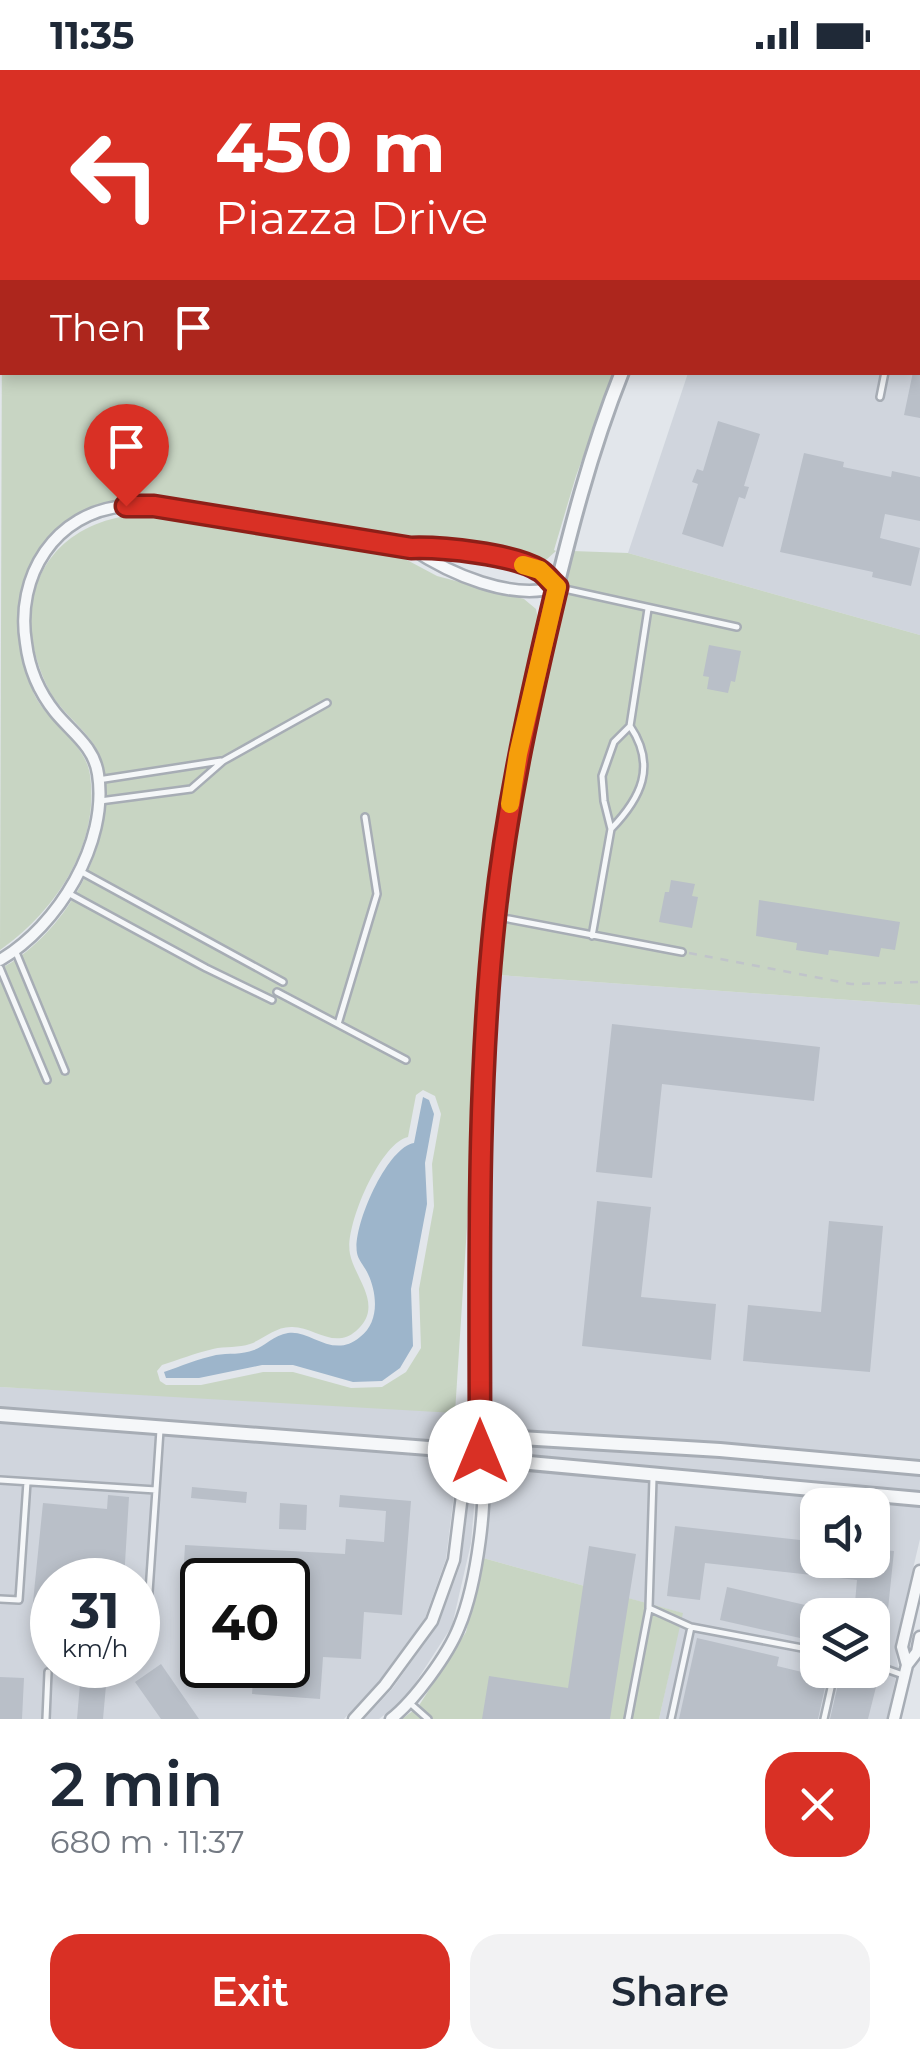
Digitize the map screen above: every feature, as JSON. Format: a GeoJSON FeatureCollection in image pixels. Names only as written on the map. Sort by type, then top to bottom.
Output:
{"type":"FeatureCollection","features":[{"type":"Feature","properties":{"kind":"street"},"geometry":{"type":"LineString","coordinates":[[391,1719],[411,1704],[459,1628],[478,1545],[486,1479],[480,1452],[480,1179],[484,1055],[495,917],[518,754],[573,518],[621,375]]}},
{"type":"Feature","properties":{"kind":"street"},"geometry":{"type":"LineString","coordinates":[[0,960],[43,925],[68,892],[90,843],[98,801],[98,780],[90,751],[40,690],[25,641],[25,608],[34,568],[50,542],[70,526],[110,508],[144,506],[411,548],[455,548],[534,568],[557,587]]}},
{"type":"Feature","properties":{"kind":"street"},"geometry":{"type":"LineString","coordinates":[[411,548],[440,568],[470,578],[534,593],[557,587]]}},
{"type":"Feature","properties":{"kind":"street"},"geometry":{"type":"LineString","coordinates":[[0,1416],[480,1452],[503,1461],[920,1499]]}},
{"type":"Feature","properties":{"kind":"street"},"geometry":{"type":"LineString","coordinates":[[354,1719],[386,1685],[432,1621],[454,1560],[464,1479],[480,1452],[503,1437],[720,1450],[920,1468]]}},
{"type":"Feature","properties":{"kind":"street"},"geometry":{"type":"LineString","coordinates":[[905,1670],[902,1647],[920,1572]]}},
{"type":"Feature","properties":{"kind":"street"},"geometry":{"type":"LineString","coordinates":[[894,1719],[905,1670],[920,1637]]}},
{"type":"Feature","properties":{"kind":"lane"},"geometry":{"type":"LineString","coordinates":[[880,397],[884,375]]}},
{"type":"Feature","properties":{"kind":"lane"},"geometry":{"type":"LineString","coordinates":[[557,587],[736,627]]}},
{"type":"Feature","properties":{"kind":"lane"},"geometry":{"type":"LineString","coordinates":[[611,829],[638,796],[643,770],[644,756],[630,726],[648,609]]}},
{"type":"Feature","properties":{"kind":"lane"},"geometry":{"type":"LineString","coordinates":[[98,801],[190,789],[224,761],[327,702]]}},
{"type":"Feature","properties":{"kind":"lane"},"geometry":{"type":"LineString","coordinates":[[592,936],[611,829],[602,776],[614,742],[630,726]]}},
{"type":"Feature","properties":{"kind":"lane"},"geometry":{"type":"LineString","coordinates":[[98,780],[224,761]]}},
{"type":"Feature","properties":{"kind":"lane"},"geometry":{"type":"LineString","coordinates":[[338,1024],[377,894],[366,817]]}},
{"type":"Feature","properties":{"kind":"lane"},"geometry":{"type":"LineString","coordinates":[[80,872],[282,982]]}},
{"type":"Feature","properties":{"kind":"lane"},"geometry":{"type":"LineString","coordinates":[[68,892],[272,1000]]}},
{"type":"Feature","properties":{"kind":"lane"},"geometry":{"type":"LineString","coordinates":[[495,917],[682,952]]}},
{"type":"Feature","properties":{"kind":"lane"},"geometry":{"type":"LineString","coordinates":[[15,950],[65,1071]]}},
{"type":"Feature","properties":{"kind":"lane"},"geometry":{"type":"LineString","coordinates":[[0,968],[47,1080]]}},
{"type":"Feature","properties":{"kind":"lane"},"geometry":{"type":"LineString","coordinates":[[277,992],[406,1060]]}},
{"type":"Feature","properties":{"kind":"lane"},"geometry":{"type":"LineString","coordinates":[[151,1558],[160,1426]]}},
{"type":"Feature","properties":{"kind":"lane"},"geometry":{"type":"LineString","coordinates":[[628,1719],[649,1608],[653,1475]]}},
{"type":"Feature","properties":{"kind":"lane"},"geometry":{"type":"LineString","coordinates":[[0,1480],[156,1490]]}},
{"type":"Feature","properties":{"kind":"lane"},"geometry":{"type":"LineString","coordinates":[[0,1599],[18,1600],[27,1482]]}},
{"type":"Feature","properties":{"kind":"lane"},"geometry":{"type":"LineString","coordinates":[[649,1608],[691,1627],[800,1648]]}},
{"type":"Feature","properties":{"kind":"lane"},"geometry":{"type":"LineString","coordinates":[[671,1719],[691,1627]]}},
{"type":"Feature","properties":{"kind":"lane"},"geometry":{"type":"LineString","coordinates":[[890,1667],[905,1670]]}},
{"type":"Feature","properties":{"kind":"lane"},"geometry":{"type":"LineString","coordinates":[[46,1719],[47,1688]]}},
{"type":"Feature","properties":{"kind":"lane"},"geometry":{"type":"LineString","coordinates":[[824,1719],[830,1688]]}},
{"type":"Feature","properties":{"kind":"lane"},"geometry":{"type":"LineString","coordinates":[[411,1704],[428,1719]]}},
{"type":"Feature","properties":{"kind":"path"},"geometry":{"type":"LineString","coordinates":[[682,952],[851,984],[920,982]]}},
{"type":"Feature","properties":{"kind":"shaded area"},"geometry":{"type":"Polygon","coordinates":[[[687,375],[920,375],[920,635],[628,553],[687,375]]]}},
{"type":"Feature","properties":{"kind":"shaded area"},"geometry":{"type":"Polygon","coordinates":[[[498,975],[920,1005],[920,1462],[720,1444],[503,1431],[487,1439],[488,1179],[498,975]]]}},
{"type":"Feature","properties":{"kind":"shaded area"},"geometry":{"type":"Polygon","coordinates":[[[0,1387],[473,1411],[472,1445],[0,1409],[0,1387]]]}},
{"type":"Feature","properties":{"kind":"shaded area"},"geometry":{"type":"Polygon","coordinates":[[[0,1422],[468,1458],[456,1478],[446,1559],[425,1618],[379,1681],[344,1719],[0,1719],[0,1422]]]}},
{"type":"Feature","properties":{"kind":"shaded area"},"geometry":{"type":"Polygon","coordinates":[[[506,1444],[719,1457],[920,1476],[920,1492],[505,1454],[495,1451],[506,1444]]]}},
{"type":"Feature","properties":{"kind":"shaded area"},"geometry":{"type":"Polygon","coordinates":[[[490,1463],[503,1468],[800,1495],[800,1578],[890,1578],[890,1503],[920,1506],[920,1539],[895,1645],[898,1667],[887,1719],[659,1719],[682,1613],[483,1558],[493,1480],[490,1463]]]}},
{"type":"Feature","properties":{"kind":"shaded area"},"geometry":{"type":"Polygon","coordinates":[[[477,1472],[471,1543],[452,1626],[405,1699],[379,1719],[364,1719],[392,1689],[439,1623],[461,1563],[471,1481],[477,1472]]]}},
{"type":"Feature","properties":{"kind":"green space"},"geometry":{"type":"Polygon","coordinates":[[[2,375],[613,375],[576,476],[556,551],[546,560],[451,539],[390,536],[144,499],[106,502],[76,515],[52,535],[35,560],[25,591],[21,624],[24,659],[40,704],[87,763],[91,801],[88,827],[69,874],[55,896],[39,916],[0,950],[2,375]]]}},
{"type":"Feature","properties":{"kind":"green space"},"geometry":{"type":"Polygon","coordinates":[[[142,514],[392,552],[437,576],[524,599],[536,609],[539,624],[512,744],[487,916],[455,1413],[0,1387],[0,969],[24,954],[65,911],[94,857],[106,798],[101,757],[56,701],[36,658],[31,627],[33,598],[42,572],[58,550],[80,532],[108,520],[142,514]],[[423,1090],[416,1095],[408,1137],[386,1154],[358,1207],[350,1254],[366,1292],[368,1312],[356,1331],[332,1338],[285,1328],[250,1344],[213,1349],[162,1365],[157,1371],[160,1381],[166,1385],[201,1385],[263,1372],[293,1372],[351,1388],[382,1387],[406,1372],[421,1348],[419,1289],[434,1206],[432,1164],[441,1114],[435,1096],[423,1090]]]}},
{"type":"Feature","properties":{"kind":"green space"},"geometry":{"type":"Polygon","coordinates":[[[572,551],[628,553],[920,635],[920,1005],[498,975],[509,867],[526,760],[572,551]]]}},
{"type":"Feature","properties":{"kind":"green space"},"geometry":{"type":"Polygon","coordinates":[[[483,1558],[683,1613],[659,1719],[402,1719],[418,1707],[466,1632],[483,1558]]]}},
{"type":"Feature","properties":{"kind":"water"},"geometry":{"type":"Polygon","coordinates":[[[423,1097],[429,1100],[434,1114],[425,1163],[427,1204],[411,1289],[413,1346],[400,1368],[382,1381],[353,1382],[293,1365],[262,1365],[199,1378],[166,1378],[164,1372],[216,1355],[249,1352],[283,1334],[296,1333],[340,1346],[366,1331],[374,1315],[375,1298],[357,1253],[360,1225],[383,1173],[393,1158],[414,1143],[423,1097]]]}},
{"type":"Feature","properties":{"kind":"building"},"geometry":{"type":"Polygon","coordinates":[[[912,375],[920,375],[920,418],[904,415],[912,375]]]}},
{"type":"Feature","properties":{"kind":"building"},"geometry":{"type":"Polygon","coordinates":[[[718,421],[760,434],[744,486],[749,487],[745,499],[739,497],[723,547],[682,534],[698,484],[692,482],[697,469],[703,471],[718,421]]]}},
{"type":"Feature","properties":{"kind":"building"},"geometry":{"type":"Polygon","coordinates":[[[804,453],[844,462],[843,467],[891,477],[892,471],[920,477],[920,521],[885,514],[880,538],[920,548],[911,586],[872,577],[873,572],[780,552],[804,453]]]}},
{"type":"Feature","properties":{"kind":"building"},"geometry":{"type":"Polygon","coordinates":[[[709,645],[741,651],[735,682],[731,681],[728,693],[707,689],[709,677],[703,676],[709,645]]]}},
{"type":"Feature","properties":{"kind":"building"},"geometry":{"type":"Polygon","coordinates":[[[671,880],[695,884],[692,896],[698,897],[692,928],[659,922],[671,880]]]}},
{"type":"Feature","properties":{"kind":"building"},"geometry":{"type":"Polygon","coordinates":[[[759,900],[900,922],[895,950],[881,948],[879,957],[829,950],[828,955],[796,950],[797,943],[756,936],[759,900]]]}},
{"type":"Feature","properties":{"kind":"building"},"geometry":{"type":"Polygon","coordinates":[[[612,1024],[820,1047],[814,1101],[662,1084],[652,1178],[596,1172],[612,1024]]]}},
{"type":"Feature","properties":{"kind":"building"},"geometry":{"type":"Polygon","coordinates":[[[597,1201],[651,1207],[641,1297],[716,1304],[711,1360],[582,1346],[597,1201]]]}},
{"type":"Feature","properties":{"kind":"building"},"geometry":{"type":"Polygon","coordinates":[[[829,1221],[883,1226],[870,1372],[743,1361],[748,1305],[821,1312],[829,1221]]]}},
{"type":"Feature","properties":{"kind":"building"},"geometry":{"type":"Polygon","coordinates":[[[192,1487],[247,1492],[246,1503],[191,1498],[192,1487]]]}},
{"type":"Feature","properties":{"kind":"building"},"geometry":{"type":"Polygon","coordinates":[[[108,1495],[129,1497],[125,1558],[37,1558],[43,1503],[107,1509],[108,1495]]]}},
{"type":"Feature","properties":{"kind":"building"},"geometry":{"type":"Polygon","coordinates":[[[340,1495],[411,1501],[402,1615],[364,1612],[361,1659],[323,1657],[320,1699],[252,1694],[252,1688],[310,1688],[310,1558],[184,1558],[185,1545],[345,1554],[346,1539],[384,1542],[386,1511],[339,1507],[340,1495]]]}},
{"type":"Feature","properties":{"kind":"building"},"geometry":{"type":"Polygon","coordinates":[[[280,1503],[307,1505],[306,1530],[279,1529],[280,1503]]]}},
{"type":"Feature","properties":{"kind":"building"},"geometry":{"type":"Polygon","coordinates":[[[675,1526],[800,1540],[800,1574],[705,1563],[700,1600],[667,1596],[675,1526]]]}},
{"type":"Feature","properties":{"kind":"building"},"geometry":{"type":"Polygon","coordinates":[[[589,1546],[636,1554],[610,1719],[482,1719],[489,1676],[568,1688],[589,1546]]]}},
{"type":"Feature","properties":{"kind":"building"},"geometry":{"type":"Polygon","coordinates":[[[890,1551],[894,1551],[889,1598],[855,1598],[857,1580],[839,1578],[890,1578],[890,1551]]]}},
{"type":"Feature","properties":{"kind":"building"},"geometry":{"type":"Polygon","coordinates":[[[727,1587],[800,1604],[800,1638],[720,1620],[727,1587]]]}},
{"type":"Feature","properties":{"kind":"building"},"geometry":{"type":"Polygon","coordinates":[[[697,1638],[779,1657],[777,1666],[800,1672],[800,1688],[825,1688],[818,1719],[679,1719],[697,1638]]]}},
{"type":"Feature","properties":{"kind":"building"},"geometry":{"type":"Polygon","coordinates":[[[160,1665],[199,1719],[161,1719],[139,1688],[160,1688],[160,1665]]]}},
{"type":"Feature","properties":{"kind":"building"},"geometry":{"type":"Polygon","coordinates":[[[0,1677],[24,1678],[22,1719],[0,1719],[0,1677]]]}},
{"type":"Feature","properties":{"kind":"building"},"geometry":{"type":"Polygon","coordinates":[[[80,1688],[106,1688],[103,1719],[77,1719],[80,1688]]]}},
{"type":"Feature","properties":{"kind":"building"},"geometry":{"type":"Polygon","coordinates":[[[837,1688],[876,1688],[868,1719],[830,1719],[837,1688]]]}},
{"type":"Feature","properties":{"kind":"slow traffic"},"geometry":{"type":"LineString","coordinates":[[510,804],[557,587],[540,570],[523,565]]}},
{"type":"Feature","properties":{"kind":"route"},"geometry":{"type":"LineString","coordinates":[[126,506],[154,506],[411,548],[468,551],[540,570],[557,587],[518,754],[495,917],[484,1055],[480,1179],[480,1452]]}}]}
